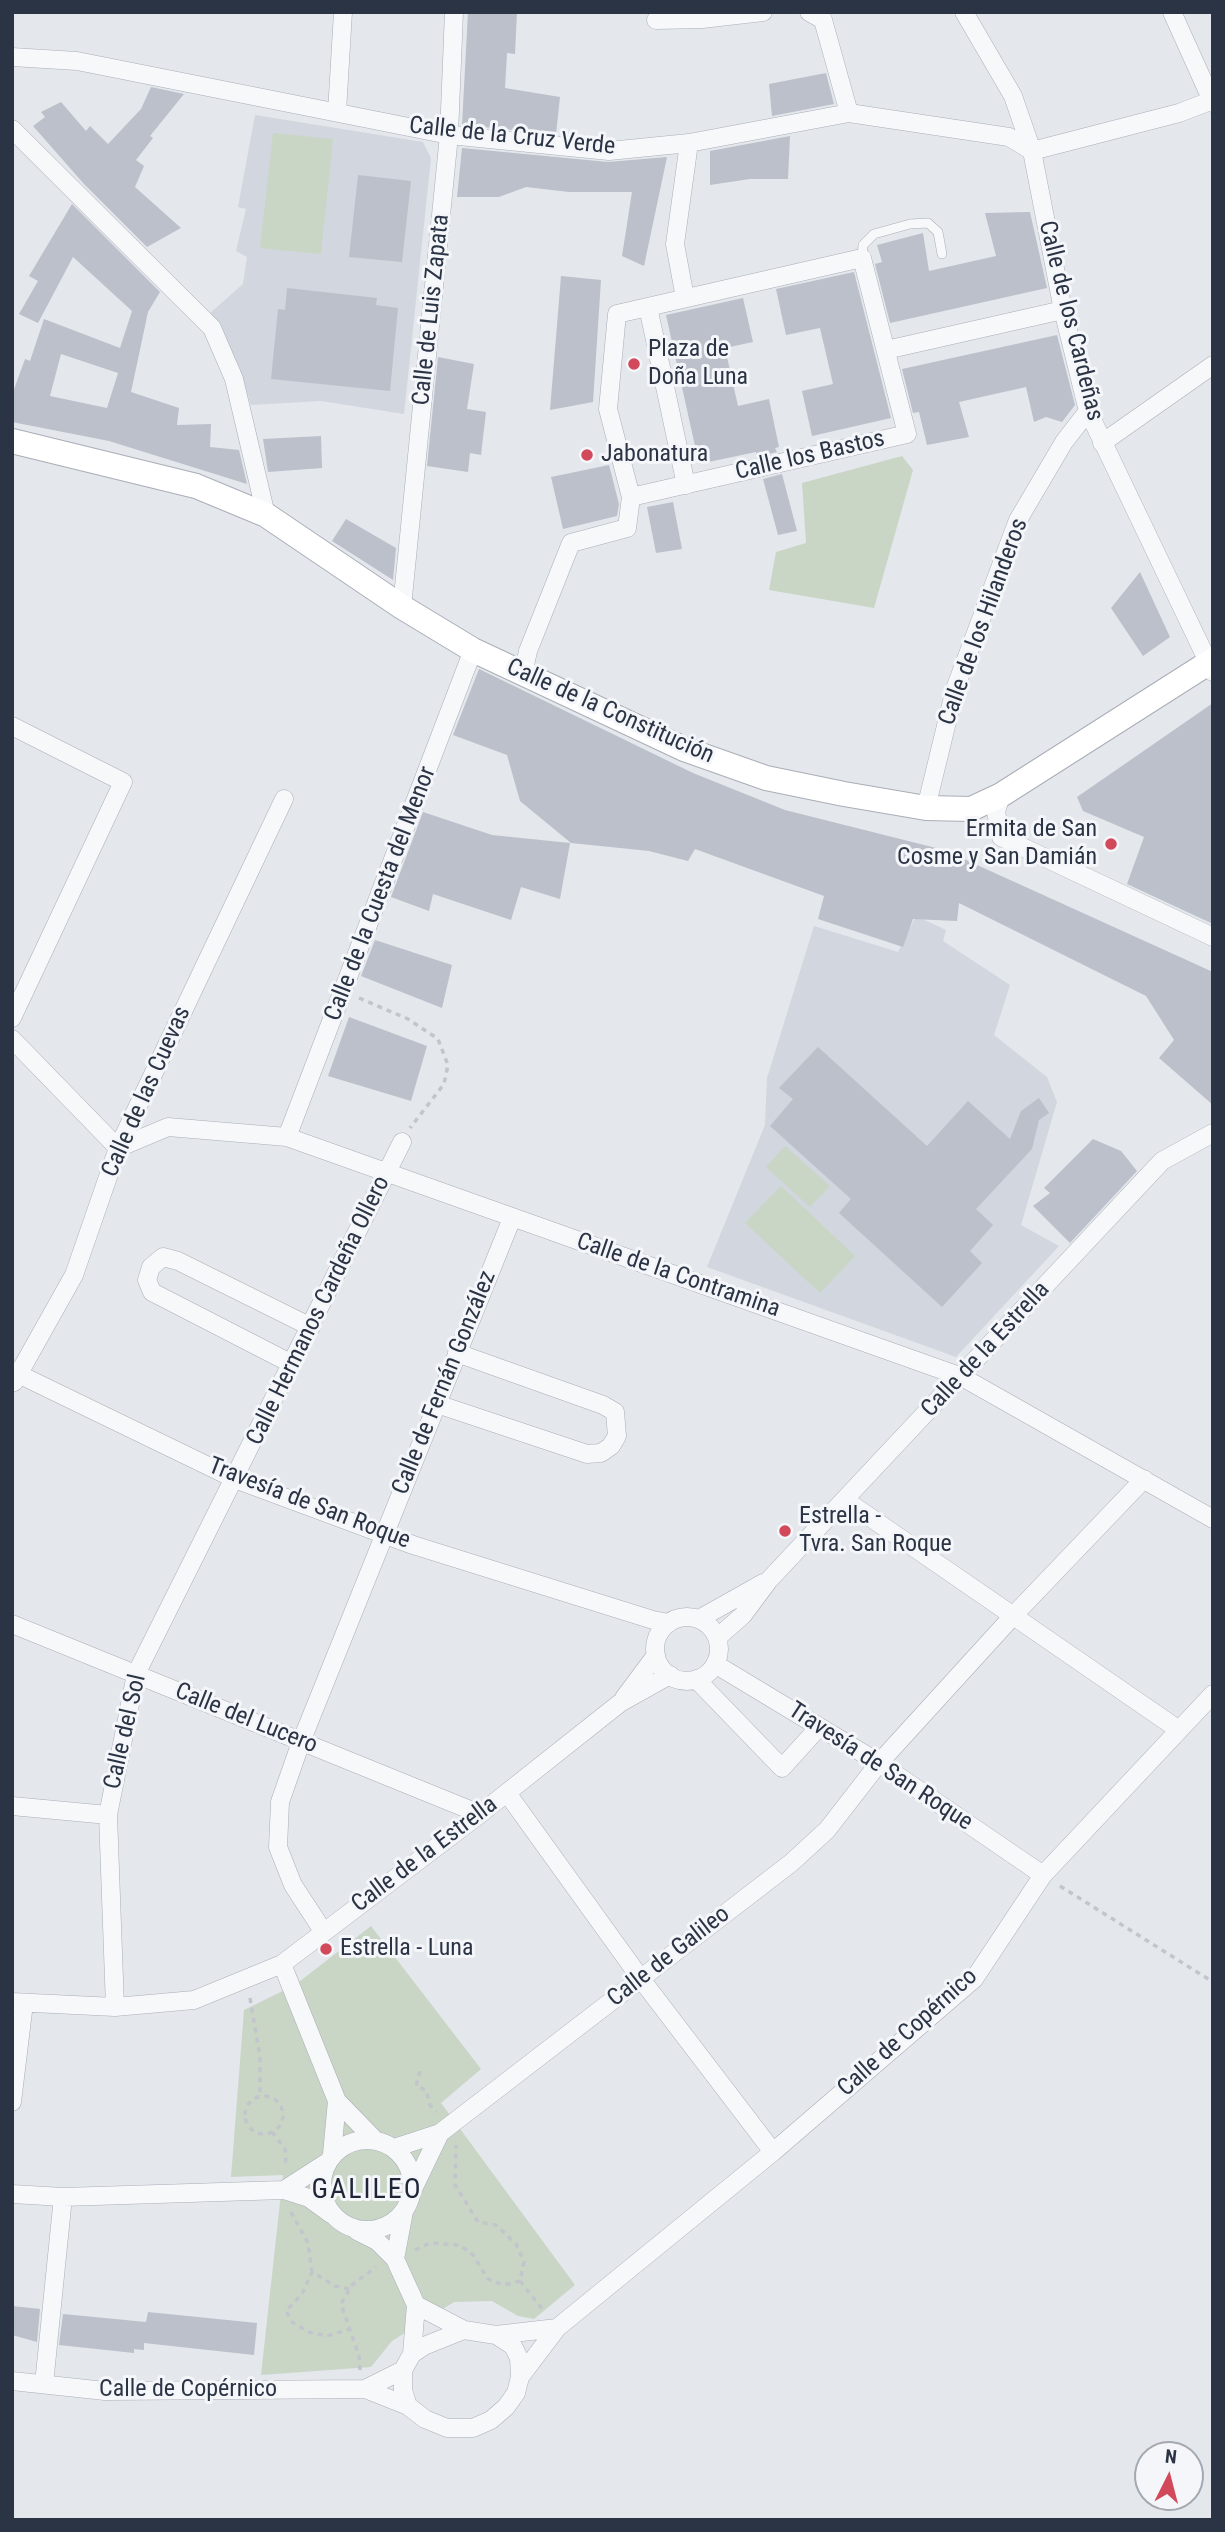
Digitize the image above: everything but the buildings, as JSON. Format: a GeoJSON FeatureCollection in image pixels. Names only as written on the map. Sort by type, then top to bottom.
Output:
{"type":"FeatureCollection","features":[{"type":"Feature","properties":{"kind":"street"},"geometry":{"type":"LineString","coordinates":[[337,112],[343,12]]}},
{"type":"Feature","properties":{"kind":"street","name":"Calle de Luis Zapata"},"geometry":{"type":"LineString","coordinates":[[402,607],[449,135],[454,12]]}},
{"type":"Feature","properties":{"kind":"street"},"geometry":{"type":"LineString","coordinates":[[656,20],[702,19],[763,12]]}},
{"type":"Feature","properties":{"kind":"street"},"geometry":{"type":"LineString","coordinates":[[809,12],[823,20],[849,113]]}},
{"type":"Feature","properties":{"kind":"street","name":"Calle de los Cardeñas"},"geometry":{"type":"LineString","coordinates":[[964,12],[1013,96],[1032,151],[1063,310],[1088,411],[1211,665]]}},
{"type":"Feature","properties":{"kind":"street"},"geometry":{"type":"LineString","coordinates":[[1032,151],[1179,113],[1212,101],[1172,12]]}},
{"type":"Feature","properties":{"kind":"street","name":"Calle de la Cruz Verde"},"geometry":{"type":"LineString","coordinates":[[12,57],[77,61],[449,135],[609,151],[689,143],[849,113],[1009,137],[1032,151]]}},
{"type":"Feature","properties":{"kind":"street"},"geometry":{"type":"LineString","coordinates":[[12,130],[212,328],[234,379],[266,514]]}},
{"type":"Feature","properties":{"kind":"street"},"geometry":{"type":"LineString","coordinates":[[685,299],[675,244],[689,143]]}},
{"type":"Feature","properties":{"kind":"street"},"geometry":{"type":"LineString","coordinates":[[523,674],[528,651],[571,544],[627,528],[631,497],[608,409],[617,314],[862,258],[886,350],[1063,310]]}},
{"type":"Feature","properties":{"kind":"street"},"geometry":{"type":"LineString","coordinates":[[648,307],[685,485]]}},
{"type":"Feature","properties":{"kind":"street","name":"Calle los Bastos"},"geometry":{"type":"LineString","coordinates":[[631,497],[908,434],[886,350]]}},
{"type":"Feature","properties":{"kind":"street"},"geometry":{"type":"LineString","coordinates":[[1102,443],[1213,365]]}},
{"type":"Feature","properties":{"kind":"street","name":"Calle de los Hilanderos"},"geometry":{"type":"LineString","coordinates":[[926,808],[955,689],[1018,520],[1064,442],[1088,411]]}},
{"type":"Feature","properties":{"kind":"street","name":"Calle de la Constitución"},"geometry":{"type":"LineString","coordinates":[[12,441],[196,486],[266,514],[402,607],[473,650],[684,749],[766,778],[926,808],[971,809],[1001,795],[1178,680],[1211,665]]}},
{"type":"Feature","properties":{"kind":"street","name":"Calle de la Cuesta del Menor"},"geometry":{"type":"LineString","coordinates":[[287,1137],[473,650]]}},
{"type":"Feature","properties":{"kind":"street"},"geometry":{"type":"LineString","coordinates":[[12,726],[122,782],[12,1018]]}},
{"type":"Feature","properties":{"kind":"street"},"geometry":{"type":"LineString","coordinates":[[1001,795],[996,812],[1001,837],[1213,937]]}},
{"type":"Feature","properties":{"kind":"street","name":"Calle de las Cuevas"},"geometry":{"type":"LineString","coordinates":[[15,1377],[74,1275],[118,1148],[284,799]]}},
{"type":"Feature","properties":{"kind":"street"},"geometry":{"type":"LineString","coordinates":[[12,1039],[118,1148]]}},
{"type":"Feature","properties":{"kind":"street","name":"Calle de la Contramina"},"geometry":{"type":"LineString","coordinates":[[118,1148],[168,1127],[287,1137],[962,1377],[1213,1520]]}},
{"type":"Feature","properties":{"kind":"street","name":"Calle de la Estrella"},"geometry":{"type":"LineString","coordinates":[[717,1638],[743,1615],[769,1580],[1162,1161],[1213,1133]]}},
{"type":"Feature","properties":{"kind":"street","name":"Calle Hermanos Cardeña Ollero"},"geometry":{"type":"LineString","coordinates":[[236,1479],[402,1143]]}},
{"type":"Feature","properties":{"kind":"street","name":"Calle de Fernán González"},"geometry":{"type":"LineString","coordinates":[[323,1931],[293,1885],[278,1847],[281,1802],[301,1742],[512,1218]]}},
{"type":"Feature","properties":{"kind":"street"},"geometry":{"type":"LineString","coordinates":[[292,1364],[152,1292],[147,1280],[151,1267],[163,1257],[178,1261],[311,1327]]}},
{"type":"Feature","properties":{"kind":"street"},"geometry":{"type":"LineString","coordinates":[[437,1404],[587,1454],[601,1453],[611,1446],[617,1436],[615,1412],[603,1405],[457,1353]]}},
{"type":"Feature","properties":{"kind":"street","name":"Travesía de San Roque"},"geometry":{"type":"LineString","coordinates":[[15,1377],[236,1479],[384,1534],[616,1609],[670,1623]]}},
{"type":"Feature","properties":{"kind":"street","name":"Calle del Sol"},"geometry":{"type":"LineString","coordinates":[[115,2007],[108,1815],[136,1674],[236,1479]]}},
{"type":"Feature","properties":{"kind":"street","name":"Calle de Galileo"},"geometry":{"type":"LineString","coordinates":[[394,2148],[444,2130],[791,1863],[827,1830],[879,1763],[1012,1617],[1144,1479]]}},
{"type":"Feature","properties":{"kind":"street"},"geometry":{"type":"LineString","coordinates":[[845,1500],[1179,1730]]}},
{"type":"Feature","properties":{"kind":"street","name":"Calle de la Estrella"},"geometry":{"type":"LineString","coordinates":[[699,1619],[769,1580]]}},
{"type":"Feature","properties":{"kind":"street","name":"Travesía de San Roque"},"geometry":{"type":"LineString","coordinates":[[616,1609],[647,1629],[656,1650]]}},
{"type":"Feature","properties":{"kind":"street"},"geometry":{"type":"LineString","coordinates":[[689,1617],[699,1619],[707,1623],[717,1638],[715,1664],[696,1679],[678,1679],[670,1675],[656,1650],[670,1623],[689,1617]]}},
{"type":"Feature","properties":{"kind":"street","name":"Calle del Lucero"},"geometry":{"type":"LineString","coordinates":[[12,1624],[480,1814]]}},
{"type":"Feature","properties":{"kind":"street","name":"Calle de la Estrella"},"geometry":{"type":"LineString","coordinates":[[620,1703],[656,1650]]}},
{"type":"Feature","properties":{"kind":"street","name":"Travesía de San Roque"},"geometry":{"type":"LineString","coordinates":[[715,1664],[879,1763],[1043,1875]]}},
{"type":"Feature","properties":{"kind":"street","name":"Calle de la Estrella"},"geometry":{"type":"LineString","coordinates":[[18,2003],[115,2007],[194,2000],[282,1964],[480,1814],[620,1703],[670,1675]]}},
{"type":"Feature","properties":{"kind":"street"},"geometry":{"type":"LineString","coordinates":[[696,1679],[782,1768],[819,1727]]}},
{"type":"Feature","properties":{"kind":"street","name":"Calle de Copérnico"},"geometry":{"type":"LineString","coordinates":[[520,2377],[557,2328],[773,2152],[974,1979],[1043,1875],[1213,1694]]}},
{"type":"Feature","properties":{"kind":"street"},"geometry":{"type":"LineString","coordinates":[[507,1793],[641,1979],[773,2152]]}},
{"type":"Feature","properties":{"kind":"street"},"geometry":{"type":"LineString","coordinates":[[12,1806],[108,1815]]}},
{"type":"Feature","properties":{"kind":"street"},"geometry":{"type":"LineString","coordinates":[[282,1964],[337,2101],[374,2139],[394,2148],[409,2166],[412,2190],[395,2259]]}},
{"type":"Feature","properties":{"kind":"street"},"geometry":{"type":"LineString","coordinates":[[12,2102],[18,2003]]}},
{"type":"Feature","properties":{"kind":"street"},"geometry":{"type":"LineString","coordinates":[[331,2214],[321,2189],[329,2159],[337,2101]]}},
{"type":"Feature","properties":{"kind":"street","name":"Calle de Galileo"},"geometry":{"type":"LineString","coordinates":[[412,2190],[444,2130]]}},
{"type":"Feature","properties":{"kind":"street"},"geometry":{"type":"LineString","coordinates":[[284,2190],[329,2159],[344,2145],[358,2140],[374,2139]]}},
{"type":"Feature","properties":{"kind":"street"},"geometry":{"type":"LineString","coordinates":[[12,2194],[63,2197],[284,2190],[309,2198],[377,2241],[395,2259],[416,2305],[403,2390],[408,2406]]}},
{"type":"Feature","properties":{"kind":"street"},"geometry":{"type":"LineString","coordinates":[[44,2384],[63,2197]]}},
{"type":"Feature","properties":{"kind":"street"},"geometry":{"type":"LineString","coordinates":[[351,2227],[366,2230],[381,2228],[405,2210]]}},
{"type":"Feature","properties":{"kind":"street"},"geometry":{"type":"LineString","coordinates":[[416,2305],[464,2330],[496,2334],[557,2328]]}},
{"type":"Feature","properties":{"kind":"street"},"geometry":{"type":"LineString","coordinates":[[362,2389],[443,2336],[464,2330]]}},
{"type":"Feature","properties":{"kind":"street"},"geometry":{"type":"LineString","coordinates":[[362,2389],[408,2406],[447,2428],[473,2428],[491,2420],[506,2407],[516,2393],[520,2377],[519,2358],[513,2346],[496,2334]]}},
{"type":"Feature","properties":{"kind":"street","name":"Calle de Copérnico"},"geometry":{"type":"LineString","coordinates":[[12,2381],[105,2391],[362,2389]]}},
{"type":"Feature","properties":{"kind":"lane"},"geometry":{"type":"LineString","coordinates":[[862,258],[863,245],[874,234],[909,224],[928,223],[938,232],[942,254]]}},
{"type":"Feature","properties":{"kind":"path"},"geometry":{"type":"LineString","coordinates":[[344,992],[408,1019],[438,1040],[448,1065],[444,1084],[402,1143]]}},
{"type":"Feature","properties":{"kind":"path"},"geometry":{"type":"LineString","coordinates":[[1043,1875],[1213,1982]]}},
{"type":"Feature","properties":{"kind":"path"},"geometry":{"type":"LineString","coordinates":[[246,1979],[260,2057],[260,2097]]}},
{"type":"Feature","properties":{"kind":"path"},"geometry":{"type":"LineString","coordinates":[[420,2071],[416,2086],[426,2090],[430,2105],[458,2154],[455,2185],[478,2222],[496,2225],[516,2244],[524,2262],[520,2281]]}},
{"type":"Feature","properties":{"kind":"path"},"geometry":{"type":"LineString","coordinates":[[260,2097],[273,2098],[282,2109],[282,2123],[265,2134],[252,2129],[245,2118],[249,2104],[260,2097]]}},
{"type":"Feature","properties":{"kind":"path"},"geometry":{"type":"LineString","coordinates":[[362,2389],[359,2356],[341,2304],[349,2289],[370,2269],[430,2244],[460,2245],[473,2255],[488,2279],[503,2285],[520,2281]]}},
{"type":"Feature","properties":{"kind":"path"},"geometry":{"type":"LineString","coordinates":[[349,2289],[335,2286],[312,2272],[302,2294],[286,2311],[292,2322],[309,2332],[327,2336],[350,2329]]}},
{"type":"Feature","properties":{"kind":"path"},"geometry":{"type":"LineString","coordinates":[[520,2281],[557,2328]]}},
{"type":"Feature","properties":{"kind":"shaded area"},"geometry":{"type":"Polygon","coordinates":[[[255,115],[423,142],[431,158],[404,414],[321,401],[251,405],[239,368],[209,314],[243,284],[247,257],[236,251],[246,209],[238,207],[255,115]]]}},
{"type":"Feature","properties":{"kind":"shaded area"},"geometry":{"type":"Polygon","coordinates":[[[916,916],[946,930],[943,941],[1010,985],[994,1035],[1047,1077],[1057,1102],[1021,1225],[1059,1246],[956,1357],[707,1267],[765,1125],[767,1078],[814,926],[898,952],[916,916]]]}},
{"type":"Feature","properties":{"kind":"green space"},"geometry":{"type":"Polygon","coordinates":[[[273,133],[333,139],[321,254],[260,248],[273,133]]]}},
{"type":"Feature","properties":{"kind":"green space"},"geometry":{"type":"Polygon","coordinates":[[[902,456],[913,470],[874,608],[769,590],[776,552],[806,543],[802,483],[902,456]]]}},
{"type":"Feature","properties":{"kind":"green space"},"geometry":{"type":"Polygon","coordinates":[[[785,1146],[830,1186],[810,1207],[766,1167],[785,1146]]]}},
{"type":"Feature","properties":{"kind":"green space"},"geometry":{"type":"Polygon","coordinates":[[[781,1186],[855,1256],[820,1293],[745,1223],[781,1186]]]}},
{"type":"Feature","properties":{"kind":"green space"},"geometry":{"type":"Polygon","coordinates":[[[371,1926],[481,2069],[441,2103],[575,2285],[534,2319],[518,2316],[492,2301],[454,2302],[392,2341],[371,2367],[261,2375],[283,2175],[231,2177],[244,2010],[295,1985],[371,1926]]]}},
{"type":"Feature","properties":{"kind":"place","name":"Plaza de Doña Luna"},"geometry":{"type":"Point","coordinates":[634,364]}},
{"type":"Feature","properties":{"kind":"place","name":"Jabonatura"},"geometry":{"type":"Point","coordinates":[587,455]}},
{"type":"Feature","properties":{"kind":"place","name":"Ermita de San Cosme y San Damián"},"geometry":{"type":"Point","coordinates":[1111,844]}},
{"type":"Feature","properties":{"kind":"place","name":"Estrella - Tvra. San Roque"},"geometry":{"type":"Point","coordinates":[785,1531]}},
{"type":"Feature","properties":{"kind":"place","name":"Estrella - Luna"},"geometry":{"type":"Point","coordinates":[326,1949]}},
{"type":"Feature","properties":{"kind":"district","name":"GALILEO"},"geometry":{"type":"Point","coordinates":[367,2191]}}]}
